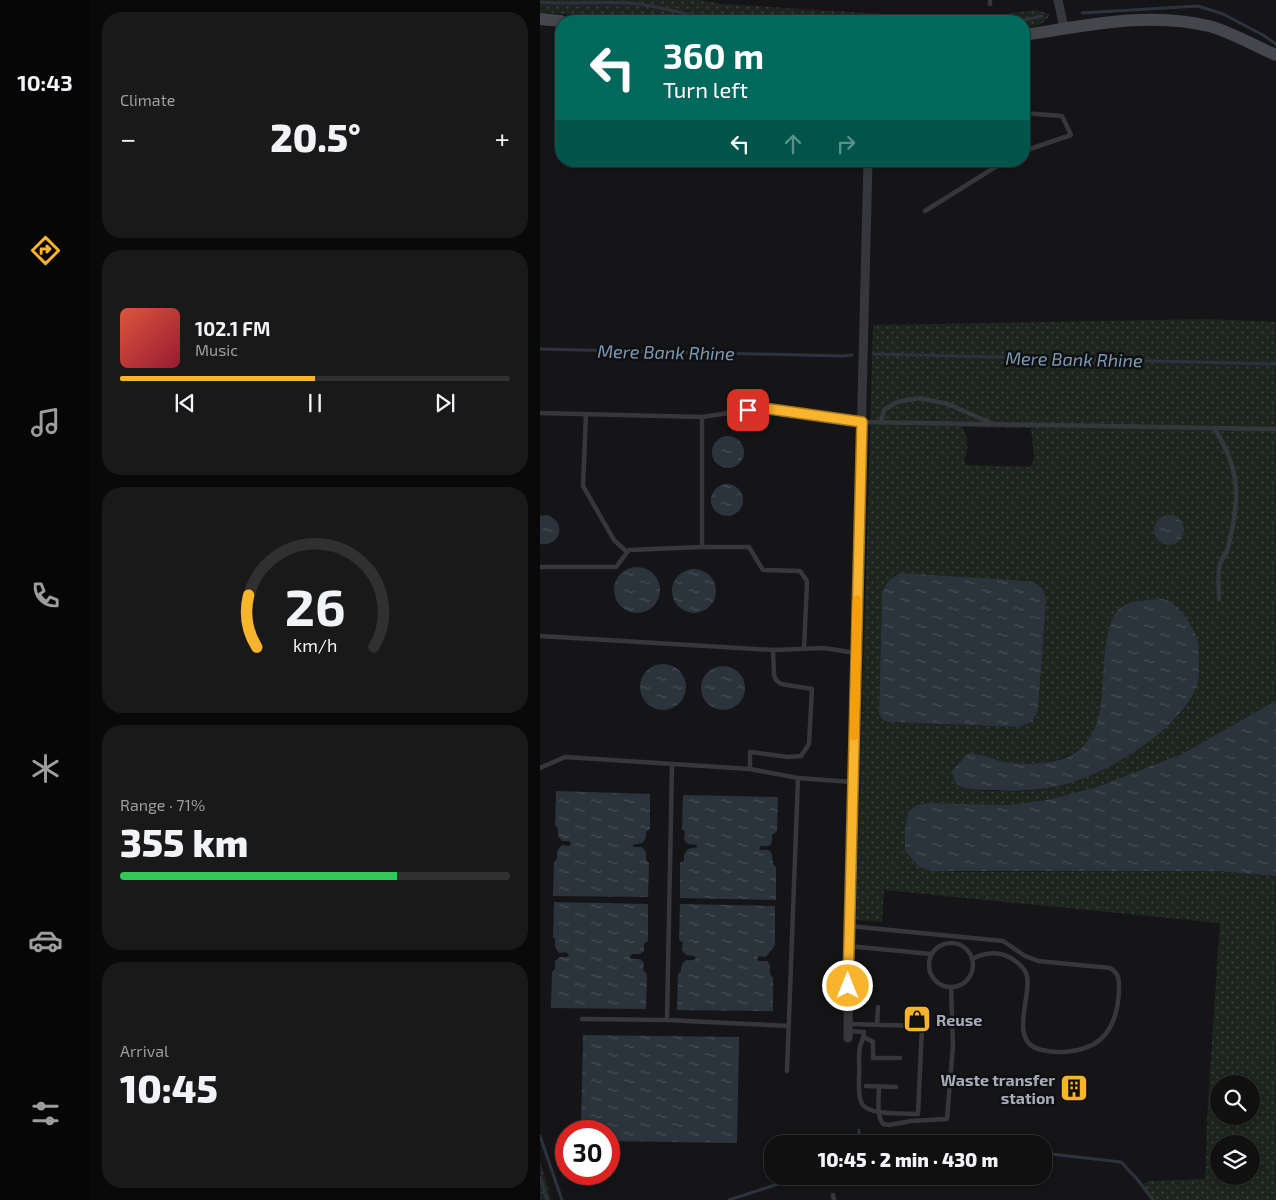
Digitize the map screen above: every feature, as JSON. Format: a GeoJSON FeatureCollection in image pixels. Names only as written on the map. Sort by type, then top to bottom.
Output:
{"type":"FeatureCollection","features":[{"type":"Feature","properties":{"kind":"street"},"geometry":{"type":"LineString","coordinates":[[1058,0],[1064,28]]}},
{"type":"Feature","properties":{"kind":"street"},"geometry":{"type":"LineString","coordinates":[[540,19],[555,20]]}},
{"type":"Feature","properties":{"kind":"street"},"geometry":{"type":"LineString","coordinates":[[1030,34],[1108,22],[1174,20],[1211,27],[1276,55]]}},
{"type":"Feature","properties":{"kind":"street"},"geometry":{"type":"LineString","coordinates":[[848,1031],[848,946],[868,167]]}},
{"type":"Feature","properties":{"kind":"lane"},"geometry":{"type":"LineString","coordinates":[[1030,113],[1062,116],[1071,135],[1030,149]]}},
{"type":"Feature","properties":{"kind":"lane"},"geometry":{"type":"LineString","coordinates":[[925,212],[996,167]]}},
{"type":"Feature","properties":{"kind":"lane"},"geometry":{"type":"LineString","coordinates":[[881,422],[884,410],[897,402],[919,398],[948,404],[994,424]]}},
{"type":"Feature","properties":{"kind":"lane"},"geometry":{"type":"LineString","coordinates":[[540,413],[702,417],[763,408],[862,422],[1276,430]]}},
{"type":"Feature","properties":{"kind":"lane"},"geometry":{"type":"LineString","coordinates":[[586,414],[583,486],[614,540],[627,552]]}},
{"type":"Feature","properties":{"kind":"lane"},"geometry":{"type":"LineString","coordinates":[[702,417],[702,547]]}},
{"type":"Feature","properties":{"kind":"lane"},"geometry":{"type":"LineString","coordinates":[[1214,428],[1232,464],[1237,487],[1237,500],[1226,554],[1220,562],[1218,578],[1219,599]]}},
{"type":"Feature","properties":{"kind":"lane"},"geometry":{"type":"LineString","coordinates":[[540,567],[616,567],[629,550],[638,549],[749,547],[763,570],[800,571],[807,581],[804,649]]}},
{"type":"Feature","properties":{"kind":"lane"},"geometry":{"type":"LineString","coordinates":[[540,636],[773,650],[824,648],[856,653]]}},
{"type":"Feature","properties":{"kind":"lane"},"geometry":{"type":"LineString","coordinates":[[750,770],[750,752],[788,757],[801,756],[809,744],[812,689],[810,687],[781,684],[776,680],[773,650]]}},
{"type":"Feature","properties":{"kind":"lane"},"geometry":{"type":"LineString","coordinates":[[540,768],[565,757],[750,770],[798,778],[852,782]]}},
{"type":"Feature","properties":{"kind":"lane"},"geometry":{"type":"LineString","coordinates":[[667,1020],[672,764]]}},
{"type":"Feature","properties":{"kind":"lane"},"geometry":{"type":"LineString","coordinates":[[787,1071],[798,778]]}},
{"type":"Feature","properties":{"kind":"lane"},"geometry":{"type":"LineString","coordinates":[[849,926],[1003,941],[1025,956],[1038,961],[1110,968],[1115,971],[1119,978],[1118,1011],[1105,1035],[1094,1044],[1069,1052],[1048,1052],[1035,1049],[1028,1042],[1023,1030],[1027,977],[1024,970],[1016,961],[1005,956],[987,953],[972,959]]}},
{"type":"Feature","properties":{"kind":"lane"},"geometry":{"type":"LineString","coordinates":[[955,943],[956,936]]}},
{"type":"Feature","properties":{"kind":"lane"},"geometry":{"type":"LineString","coordinates":[[946,943],[964,946],[972,959],[972,971],[968,979],[960,985],[951,987],[942,985],[935,980],[930,972],[928,963],[931,954],[937,947],[946,943]]}},
{"type":"Feature","properties":{"kind":"lane"},"geometry":{"type":"LineString","coordinates":[[848,946],[931,954]]}},
{"type":"Feature","properties":{"kind":"lane"},"geometry":{"type":"LineString","coordinates":[[879,1087],[879,1112],[880,1120],[883,1124],[947,1119],[953,1045],[951,987]]}},
{"type":"Feature","properties":{"kind":"lane"},"geometry":{"type":"LineString","coordinates":[[877,1025],[878,1006]]}},
{"type":"Feature","properties":{"kind":"lane"},"geometry":{"type":"LineString","coordinates":[[582,1019],[667,1020],[789,1026]]}},
{"type":"Feature","properties":{"kind":"lane"},"geometry":{"type":"LineString","coordinates":[[877,1025],[922,1026],[918,1114],[879,1112],[867,1109],[861,1103],[859,1093],[860,1046],[864,1032],[848,1031],[877,1025]]}},
{"type":"Feature","properties":{"kind":"lane"},"geometry":{"type":"LineString","coordinates":[[864,1037],[873,1042],[873,1058],[900,1058]]}},
{"type":"Feature","properties":{"kind":"lane"},"geometry":{"type":"LineString","coordinates":[[866,1086],[896,1087]]}},
{"type":"Feature","properties":{"kind":"shaded area"},"geometry":{"type":"Polygon","coordinates":[[[540,0],[699,0],[723,4],[899,15],[572,15],[540,12],[540,0]]]}},
{"type":"Feature","properties":{"kind":"shaded area"},"geometry":{"type":"Polygon","coordinates":[[[1035,10],[1050,14],[1045,21],[1030,27],[1030,15],[1004,15],[1035,10]]]}},
{"type":"Feature","properties":{"kind":"shaded area"},"geometry":{"type":"Polygon","coordinates":[[[1205,319],[1276,322],[1276,703],[1270,704],[1182,754],[1097,787],[1047,800],[1007,805],[930,803],[917,805],[905,829],[905,851],[910,858],[950,872],[1217,871],[1276,876],[1276,1200],[1153,1200],[1142,1186],[1148,1181],[1205,1179],[1208,1102],[1220,923],[884,890],[882,922],[856,920],[873,325],[1205,319]],[[962,427],[967,440],[967,452],[964,461],[967,465],[1028,467],[1032,465],[1034,457],[1031,428],[962,427]],[[901,573],[893,576],[882,594],[879,713],[882,719],[898,722],[1019,727],[1033,721],[1038,710],[1046,602],[1028,581],[901,573]],[[1175,606],[1100,712],[1095,729],[1082,747],[1050,762],[1025,764],[967,754],[953,770],[984,791],[1025,791],[1067,783],[1086,776],[1105,768],[1141,746],[1182,712],[1193,694],[1196,683],[1199,660],[1198,644],[1190,624],[1175,606]]]}},
{"type":"Feature","properties":{"kind":"shaded area"},"geometry":{"type":"Polygon","coordinates":[[[540,1162],[541,1164],[551,1200],[540,1200],[540,1162]]]}},
{"type":"Feature","properties":{"kind":"water"},"geometry":{"type":"Polygon","coordinates":[[[728,436],[739,441],[744,452],[739,463],[728,468],[717,463],[712,452],[717,441],[728,436]]]}},
{"type":"Feature","properties":{"kind":"water"},"geometry":{"type":"Polygon","coordinates":[[[727,484],[738,489],[743,500],[738,511],[727,516],[716,511],[711,500],[716,489],[727,484]]]}},
{"type":"Feature","properties":{"kind":"water"},"geometry":{"type":"Polygon","coordinates":[[[547,515],[557,523],[559,533],[553,542],[540,544],[540,516],[547,515]]]}},
{"type":"Feature","properties":{"kind":"water"},"geometry":{"type":"Polygon","coordinates":[[[1169,515],[1180,519],[1184,530],[1180,541],[1169,545],[1158,541],[1154,530],[1158,519],[1169,515]]]}},
{"type":"Feature","properties":{"kind":"water"},"geometry":{"type":"Polygon","coordinates":[[[637,567],[650,571],[656,577],[660,590],[656,603],[650,609],[637,613],[624,609],[618,603],[614,590],[618,577],[624,571],[637,567]]]}},
{"type":"Feature","properties":{"kind":"water"},"geometry":{"type":"Polygon","coordinates":[[[690,569],[698,569],[710,575],[716,591],[710,607],[698,613],[690,613],[678,607],[672,595],[672,587],[678,575],[690,569]]]}},
{"type":"Feature","properties":{"kind":"water"},"geometry":{"type":"Polygon","coordinates":[[[901,573],[1028,581],[1041,588],[1046,602],[1038,710],[1033,721],[1019,727],[888,722],[882,719],[879,713],[882,594],[889,581],[901,573]]]}},
{"type":"Feature","properties":{"kind":"water"},"geometry":{"type":"Polygon","coordinates":[[[1164,599],[1175,605],[1194,631],[1198,647],[1199,674],[1195,690],[1186,705],[1158,735],[1120,760],[1066,784],[1012,791],[969,789],[956,783],[953,770],[967,754],[980,755],[1000,761],[1034,764],[1059,760],[1082,747],[1092,733],[1098,717],[1102,699],[1106,643],[1113,618],[1117,611],[1125,605],[1147,600],[1164,599]]]}},
{"type":"Feature","properties":{"kind":"water"},"geometry":{"type":"Polygon","coordinates":[[[663,664],[676,668],[682,674],[686,687],[682,700],[676,706],[663,710],[650,706],[644,700],[640,687],[644,674],[650,668],[663,664]]]}},
{"type":"Feature","properties":{"kind":"water"},"geometry":{"type":"Polygon","coordinates":[[[719,666],[727,666],[739,672],[745,688],[739,704],[727,710],[719,710],[707,704],[701,692],[701,684],[707,672],[719,666]]]}},
{"type":"Feature","properties":{"kind":"water"},"geometry":{"type":"Polygon","coordinates":[[[1276,703],[1276,876],[1217,871],[931,871],[918,866],[905,851],[905,829],[908,812],[917,805],[930,803],[1007,805],[1047,800],[1097,787],[1182,754],[1270,704],[1276,703]]]}},
{"type":"Feature","properties":{"kind":"water"},"geometry":{"type":"Polygon","coordinates":[[[556,791],[650,794],[650,829],[646,832],[646,838],[642,843],[632,845],[634,847],[642,847],[646,852],[646,860],[649,863],[648,897],[553,896],[554,862],[557,859],[557,851],[562,845],[569,846],[571,844],[569,841],[562,841],[558,836],[558,829],[555,825],[556,791]]]}},
{"type":"Feature","properties":{"kind":"water"},"geometry":{"type":"Polygon","coordinates":[[[683,795],[778,797],[777,831],[772,835],[772,842],[769,846],[761,846],[759,848],[761,850],[769,850],[772,854],[773,864],[776,867],[776,900],[680,898],[680,863],[684,861],[684,854],[688,849],[698,847],[688,844],[684,840],[685,832],[682,829],[683,795]]]}},
{"type":"Feature","properties":{"kind":"water"},"geometry":{"type":"Polygon","coordinates":[[[554,902],[648,904],[648,941],[644,944],[644,951],[630,956],[631,959],[640,959],[644,963],[643,970],[647,974],[646,1009],[551,1008],[552,972],[555,969],[555,961],[560,957],[567,957],[569,955],[566,952],[559,953],[555,947],[555,939],[553,937],[554,902]]]}},
{"type":"Feature","properties":{"kind":"water"},"geometry":{"type":"Polygon","coordinates":[[[680,904],[775,906],[775,945],[766,957],[759,956],[757,959],[759,961],[767,961],[770,965],[770,974],[773,978],[773,1011],[677,1010],[678,974],[686,960],[694,960],[696,958],[686,955],[682,950],[683,943],[679,940],[680,904]]]}},
{"type":"Feature","properties":{"kind":"water"},"geometry":{"type":"Polygon","coordinates":[[[583,1035],[739,1037],[737,1143],[620,1141],[620,1120],[581,1120],[583,1035]]]}},
{"type":"Feature","properties":{"kind":"waterway"},"geometry":{"type":"LineString","coordinates":[[540,2],[629,3],[658,7],[692,15]]}},
{"type":"Feature","properties":{"kind":"waterway"},"geometry":{"type":"LineString","coordinates":[[1082,13],[1198,6],[1223,14],[1276,44]]}},
{"type":"Feature","properties":{"kind":"waterway"},"geometry":{"type":"LineString","coordinates":[[1030,19],[1042,16]]}},
{"type":"Feature","properties":{"kind":"waterway","name":"Mere Bank Rhine"},"geometry":{"type":"LineString","coordinates":[[540,349],[852,355]]}},
{"type":"Feature","properties":{"kind":"waterway","name":"Mere Bank Rhine"},"geometry":{"type":"LineString","coordinates":[[873,354],[1276,364]]}},
{"type":"Feature","properties":{"kind":"waterway"},"geometry":{"type":"LineString","coordinates":[[859,1130],[859,1135]]}},
{"type":"Feature","properties":{"kind":"waterway"},"geometry":{"type":"LineString","coordinates":[[540,1136],[562,1200]]}},
{"type":"Feature","properties":{"kind":"waterway"},"geometry":{"type":"LineString","coordinates":[[1052,1154],[1121,1162],[1153,1200]]}},
{"type":"Feature","properties":{"kind":"waterway"},"geometry":{"type":"LineString","coordinates":[[540,1177],[547,1200]]}},
{"type":"Feature","properties":{"kind":"waterway"},"geometry":{"type":"LineString","coordinates":[[729,1200],[775,1185]]}},
{"type":"Feature","properties":{"kind":"slow traffic"},"geometry":{"type":"LineString","coordinates":[[854,736],[857,600]]}},
{"type":"Feature","properties":{"kind":"place","name":"Reuse"},"geometry":{"type":"Point","coordinates":[917,1019]}},
{"type":"Feature","properties":{"kind":"place","name":"Waste transfer station"},"geometry":{"type":"Point","coordinates":[1074,1088]}},
{"type":"Feature","properties":{"kind":"route"},"geometry":{"type":"LineString","coordinates":[[748,410],[763,408],[862,422],[848,986]]}}]}
